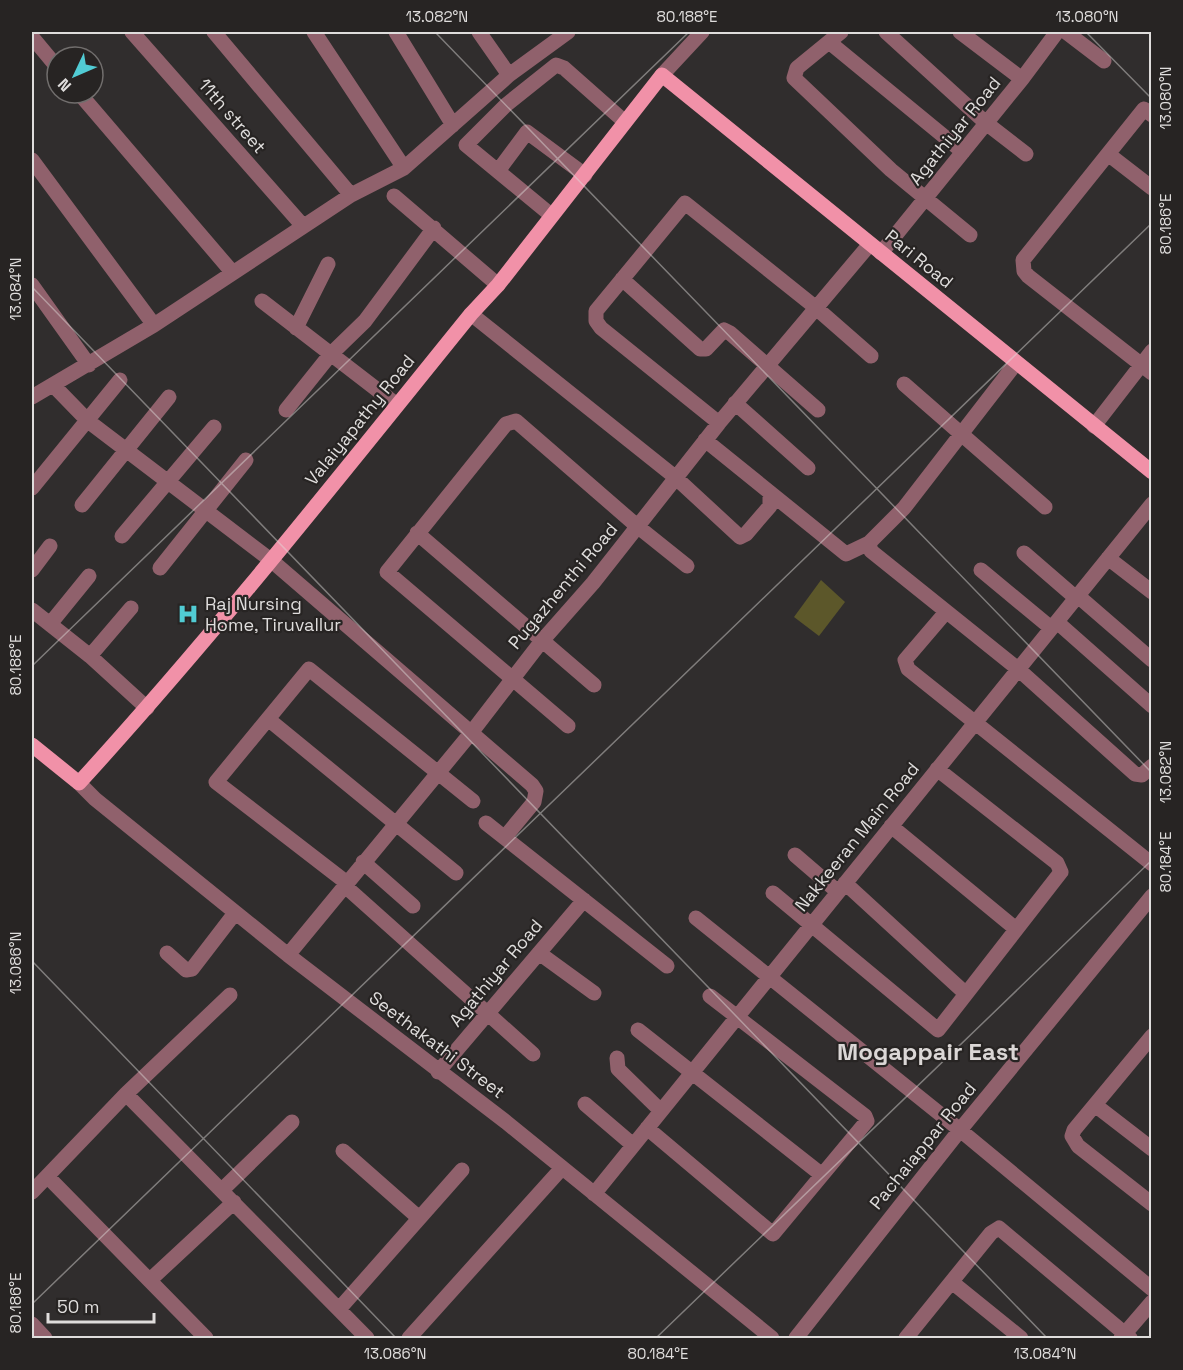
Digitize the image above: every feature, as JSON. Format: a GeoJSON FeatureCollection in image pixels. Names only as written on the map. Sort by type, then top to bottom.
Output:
{"type":"FeatureCollection","features":[{"type":"Feature","properties":{"kind":"main road","name":"Valaiyapathy Road"},"geometry":{"type":"LineString","coordinates":[[79,783],[147,708],[272,561],[471,314],[498,285],[662,75]]}},
{"type":"Feature","properties":{"kind":"main road","name":"Pari Road"},"geometry":{"type":"LineString","coordinates":[[662,75],[1152,472]]}},
{"type":"Feature","properties":{"kind":"main road"},"geometry":{"type":"LineString","coordinates":[[32,745],[79,783]]}},
{"type":"Feature","properties":{"kind":"street","name":"11th street"},"geometry":{"type":"LineString","coordinates":[[132,32],[303,226]]}},
{"type":"Feature","properties":{"kind":"street"},"geometry":{"type":"LineString","coordinates":[[214,32],[351,195]]}},
{"type":"Feature","properties":{"kind":"street"},"geometry":{"type":"LineString","coordinates":[[314,32],[404,168]]}},
{"type":"Feature","properties":{"kind":"street"},"geometry":{"type":"LineString","coordinates":[[396,32],[453,125]]}},
{"type":"Feature","properties":{"kind":"street"},"geometry":{"type":"LineString","coordinates":[[479,32],[509,75]]}},
{"type":"Feature","properties":{"kind":"street"},"geometry":{"type":"LineString","coordinates":[[32,397],[154,325],[351,195],[404,168],[509,75],[546,38],[568,32]]}},
{"type":"Feature","properties":{"kind":"street"},"geometry":{"type":"LineString","coordinates":[[662,75],[702,32]]}},
{"type":"Feature","properties":{"kind":"street"},"geometry":{"type":"LineString","coordinates":[[842,32],[797,68],[795,78],[891,170],[970,235]]}},
{"type":"Feature","properties":{"kind":"street"},"geometry":{"type":"LineString","coordinates":[[886,32],[986,123],[1026,154]]}},
{"type":"Feature","properties":{"kind":"street"},"geometry":{"type":"LineString","coordinates":[[960,32],[1022,79]]}},
{"type":"Feature","properties":{"kind":"street","name":"Agathiyar Road"},"geometry":{"type":"LineString","coordinates":[[876,248],[926,198],[1057,32]]}},
{"type":"Feature","properties":{"kind":"street"},"geometry":{"type":"LineString","coordinates":[[1066,32],[1104,61]]}},
{"type":"Feature","properties":{"kind":"street"},"geometry":{"type":"LineString","coordinates":[[32,37],[45,53]]}},
{"type":"Feature","properties":{"kind":"street"},"geometry":{"type":"LineString","coordinates":[[829,42],[963,152]]}},
{"type":"Feature","properties":{"kind":"street"},"geometry":{"type":"LineString","coordinates":[[551,215],[465,145],[506,105],[556,65],[564,68],[626,122]]}},
{"type":"Feature","properties":{"kind":"street"},"geometry":{"type":"LineString","coordinates":[[89,105],[233,273]]}},
{"type":"Feature","properties":{"kind":"street"},"geometry":{"type":"LineString","coordinates":[[1146,368],[1024,271],[1023,261],[1144,109],[1152,115]]}},
{"type":"Feature","properties":{"kind":"street"},"geometry":{"type":"LineString","coordinates":[[498,171],[527,132],[585,176]]}},
{"type":"Feature","properties":{"kind":"street"},"geometry":{"type":"LineString","coordinates":[[1108,154],[1152,188]]}},
{"type":"Feature","properties":{"kind":"street"},"geometry":{"type":"LineString","coordinates":[[32,160],[154,325]]}},
{"type":"Feature","properties":{"kind":"street"},"geometry":{"type":"LineString","coordinates":[[394,196],[498,285]]}},
{"type":"Feature","properties":{"kind":"street"},"geometry":{"type":"LineString","coordinates":[[719,423],[601,328],[596,321],[596,311],[685,203],[815,307],[872,356]]}},
{"type":"Feature","properties":{"kind":"street"},"geometry":{"type":"LineString","coordinates":[[286,410],[330,355],[365,321],[434,228]]}},
{"type":"Feature","properties":{"kind":"street","name":"Pugazhenthi Road"},"geometry":{"type":"LineString","coordinates":[[288,955],[471,733],[541,642],[594,583],[675,477],[815,307],[876,248]]}},
{"type":"Feature","properties":{"kind":"street"},"geometry":{"type":"LineString","coordinates":[[296,328],[328,264]]}},
{"type":"Feature","properties":{"kind":"street"},"geometry":{"type":"LineString","coordinates":[[622,279],[700,349],[706,349],[721,332],[726,331],[818,410]]}},
{"type":"Feature","properties":{"kind":"street"},"geometry":{"type":"LineString","coordinates":[[32,285],[89,365]]}},
{"type":"Feature","properties":{"kind":"street"},"geometry":{"type":"LineString","coordinates":[[262,301],[397,405]]}},
{"type":"Feature","properties":{"kind":"street"},"geometry":{"type":"LineString","coordinates":[[471,314],[675,477],[740,537],[744,537],[770,506],[770,494]]}},
{"type":"Feature","properties":{"kind":"street"},"geometry":{"type":"LineString","coordinates":[[1094,426],[1146,368],[1152,351]]}},
{"type":"Feature","properties":{"kind":"street"},"geometry":{"type":"LineString","coordinates":[[705,440],[846,554],[869,543],[904,508],[1016,363]]}},
{"type":"Feature","properties":{"kind":"street"},"geometry":{"type":"LineString","coordinates":[[32,488],[120,380]]}},
{"type":"Feature","properties":{"kind":"street"},"geometry":{"type":"LineString","coordinates":[[904,384],[1045,507]]}},
{"type":"Feature","properties":{"kind":"street"},"geometry":{"type":"LineString","coordinates":[[54,386],[88,421],[272,561],[537,791],[534,802],[505,837]]}},
{"type":"Feature","properties":{"kind":"street"},"geometry":{"type":"LineString","coordinates":[[82,505],[169,397]]}},
{"type":"Feature","properties":{"kind":"street"},"geometry":{"type":"LineString","coordinates":[[735,404],[808,468]]}},
{"type":"Feature","properties":{"kind":"street"},"geometry":{"type":"LineString","coordinates":[[568,726],[511,680],[387,572],[506,424],[516,421],[637,526],[687,566]]}},
{"type":"Feature","properties":{"kind":"street"},"geometry":{"type":"LineString","coordinates":[[122,536],[214,427]]}},
{"type":"Feature","properties":{"kind":"street"},"geometry":{"type":"LineString","coordinates":[[160,568],[246,460]]}},
{"type":"Feature","properties":{"kind":"street","name":"Nakkeeran Main Road"},"geometry":{"type":"LineString","coordinates":[[594,1194],[1152,504]]}},
{"type":"Feature","properties":{"kind":"street"},"geometry":{"type":"LineString","coordinates":[[417,534],[594,685]]}},
{"type":"Feature","properties":{"kind":"street"},"geometry":{"type":"LineString","coordinates":[[869,543],[874,555],[1018,669],[1135,774],[1143,775],[1152,766]]}},
{"type":"Feature","properties":{"kind":"street"},"geometry":{"type":"LineString","coordinates":[[32,570],[50,546]]}},
{"type":"Feature","properties":{"kind":"street"},"geometry":{"type":"LineString","coordinates":[[1024,553],[1152,660]]}},
{"type":"Feature","properties":{"kind":"street"},"geometry":{"type":"LineString","coordinates":[[1108,558],[1152,592]]}},
{"type":"Feature","properties":{"kind":"street"},"geometry":{"type":"LineString","coordinates":[[981,570],[1054,625],[1152,706]]}},
{"type":"Feature","properties":{"kind":"street"},"geometry":{"type":"LineString","coordinates":[[50,624],[89,576]]}},
{"type":"Feature","properties":{"kind":"street"},"geometry":{"type":"LineString","coordinates":[[90,656],[131,608]]}},
{"type":"Feature","properties":{"kind":"street"},"geometry":{"type":"LineString","coordinates":[[32,610],[90,656],[147,708]]}},
{"type":"Feature","properties":{"kind":"street"},"geometry":{"type":"LineString","coordinates":[[946,612],[909,654],[905,665],[1152,864]]}},
{"type":"Feature","properties":{"kind":"street"},"geometry":{"type":"LineString","coordinates":[[473,801],[309,669],[216,782],[346,884],[533,1054]]}},
{"type":"Feature","properties":{"kind":"street"},"geometry":{"type":"LineString","coordinates":[[268,719],[394,825],[456,873]]}},
{"type":"Feature","properties":{"kind":"street"},"geometry":{"type":"LineString","coordinates":[[773,894],[938,1030],[965,993],[1060,876],[1060,868],[937,769]]}},
{"type":"Feature","properties":{"kind":"street","name":"Seethakathi Street"},"geometry":{"type":"LineString","coordinates":[[79,783],[235,913],[562,1168],[772,1338]]}},
{"type":"Feature","properties":{"kind":"street"},"geometry":{"type":"LineString","coordinates":[[486,822],[667,966]]}},
{"type":"Feature","properties":{"kind":"street"},"geometry":{"type":"LineString","coordinates":[[891,826],[1016,929]]}},
{"type":"Feature","properties":{"kind":"street"},"geometry":{"type":"LineString","coordinates":[[795,855],[841,888],[965,993]]}},
{"type":"Feature","properties":{"kind":"street"},"geometry":{"type":"LineString","coordinates":[[363,862],[413,906]]}},
{"type":"Feature","properties":{"kind":"street","name":"Pachaiappar Road"},"geometry":{"type":"LineString","coordinates":[[796,1338],[960,1130],[1152,896]]}},
{"type":"Feature","properties":{"kind":"street","name":"Agathiyar Road"},"geometry":{"type":"LineString","coordinates":[[438,1072],[584,900]]}},
{"type":"Feature","properties":{"kind":"street"},"geometry":{"type":"LineString","coordinates":[[167,953],[186,970],[192,969],[235,913]]}},
{"type":"Feature","properties":{"kind":"street"},"geometry":{"type":"LineString","coordinates":[[696,918],[960,1130],[1152,1289]]}},
{"type":"Feature","properties":{"kind":"street"},"geometry":{"type":"LineString","coordinates":[[539,952],[594,993]]}},
{"type":"Feature","properties":{"kind":"street"},"geometry":{"type":"LineString","coordinates":[[32,1192],[126,1094],[230,995]]}},
{"type":"Feature","properties":{"kind":"street"},"geometry":{"type":"LineString","coordinates":[[647,1128],[773,1234],[866,1123],[865,1116],[710,996]]}},
{"type":"Feature","properties":{"kind":"street"},"geometry":{"type":"LineString","coordinates":[[638,1030],[693,1071],[822,1175]]}},
{"type":"Feature","properties":{"kind":"street"},"geometry":{"type":"LineString","coordinates":[[1152,1036],[1074,1130],[1074,1141],[1152,1204]]}},
{"type":"Feature","properties":{"kind":"street"},"geometry":{"type":"LineString","coordinates":[[617,1058],[618,1069],[661,1111]]}},
{"type":"Feature","properties":{"kind":"street"},"geometry":{"type":"LineString","coordinates":[[126,1094],[340,1308],[367,1338]]}},
{"type":"Feature","properties":{"kind":"street"},"geometry":{"type":"LineString","coordinates":[[585,1104],[633,1145]]}},
{"type":"Feature","properties":{"kind":"street"},"geometry":{"type":"LineString","coordinates":[[1095,1105],[1152,1149]]}},
{"type":"Feature","properties":{"kind":"street"},"geometry":{"type":"LineString","coordinates":[[222,1190],[292,1122]]}},
{"type":"Feature","properties":{"kind":"street"},"geometry":{"type":"LineString","coordinates":[[343,1151],[419,1218]]}},
{"type":"Feature","properties":{"kind":"street"},"geometry":{"type":"LineString","coordinates":[[409,1338],[562,1168]]}},
{"type":"Feature","properties":{"kind":"street"},"geometry":{"type":"LineString","coordinates":[[340,1308],[462,1170]]}},
{"type":"Feature","properties":{"kind":"street"},"geometry":{"type":"LineString","coordinates":[[48,1177],[206,1338]]}},
{"type":"Feature","properties":{"kind":"street"},"geometry":{"type":"LineString","coordinates":[[150,1280],[234,1202]]}},
{"type":"Feature","properties":{"kind":"street"},"geometry":{"type":"LineString","coordinates":[[906,1338],[991,1233],[999,1228],[1125,1337],[1152,1302]]}},
{"type":"Feature","properties":{"kind":"street"},"geometry":{"type":"LineString","coordinates":[[952,1283],[1022,1338]]}},
{"type":"Feature","properties":{"kind":"street"},"geometry":{"type":"LineString","coordinates":[[32,1324],[45,1338]]}},
{"type":"Feature","properties":{"kind":"shaded area"},"geometry":{"type":"Polygon","coordinates":[[[821,580],[845,602],[819,636],[794,617],[821,580]]]}},
{"type":"Feature","properties":{"kind":"place","name":"Raj Nursing Home, Tiruvallur"},"geometry":{"type":"Point","coordinates":[188,614]}},
{"type":"Feature","properties":{"kind":"district","name":"Mogappair East"},"geometry":{"type":"Point","coordinates":[928,1052]}}]}
